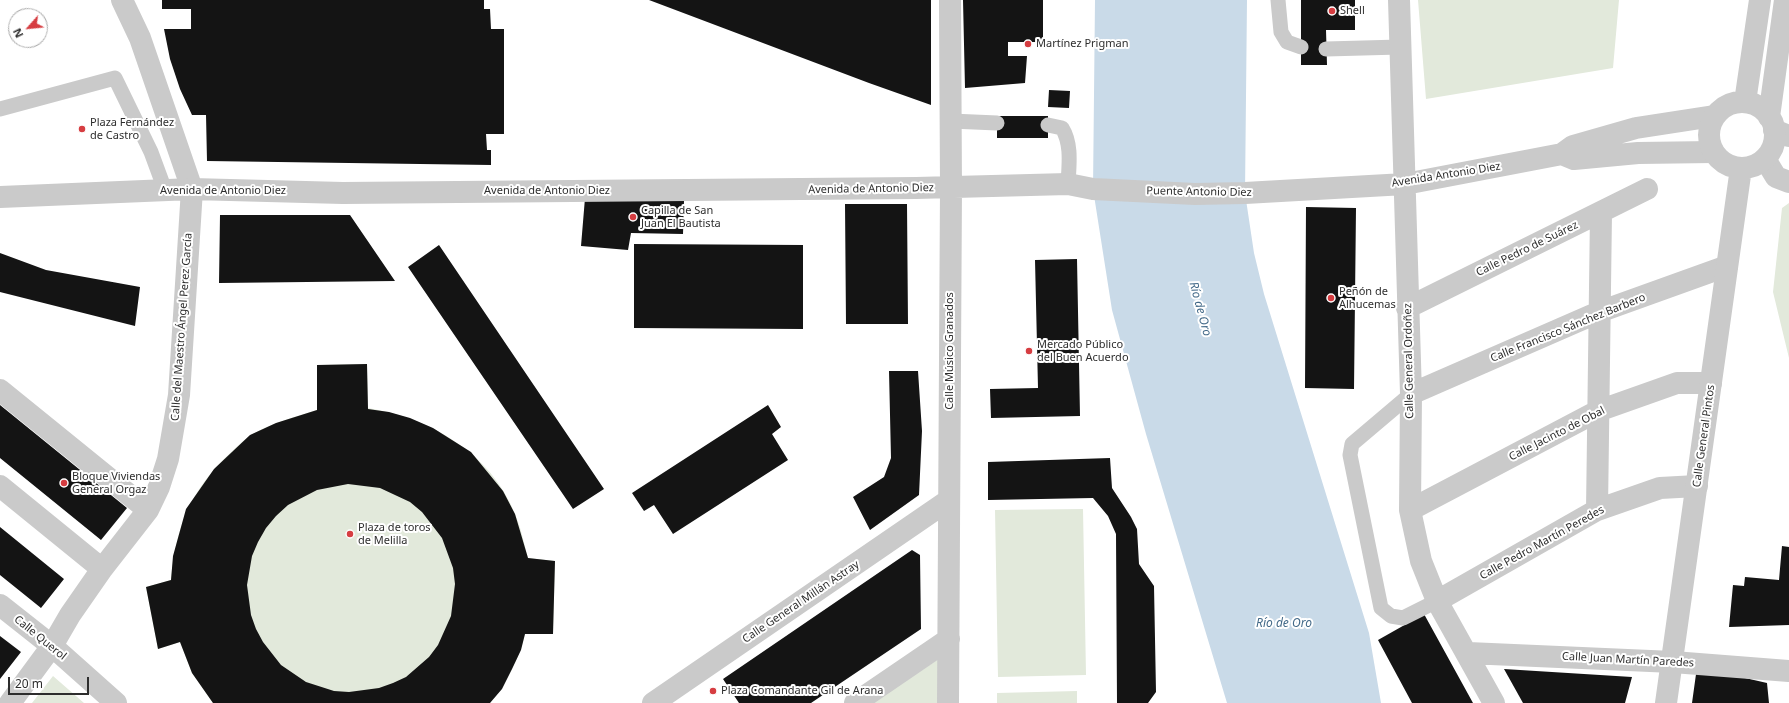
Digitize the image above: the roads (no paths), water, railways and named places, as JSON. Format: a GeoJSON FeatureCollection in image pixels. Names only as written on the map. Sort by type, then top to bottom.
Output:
{"type":"FeatureCollection","features":[{"type":"Feature","properties":{"kind":"street"},"geometry":{"type":"LineString","coordinates":[[122,0],[140,38],[192,190]]}},
{"type":"Feature","properties":{"kind":"street","name":"Calle Músico Granados"},"geometry":{"type":"LineString","coordinates":[[948,703],[951,188],[950,0]]}},
{"type":"Feature","properties":{"kind":"street","name":"Calle General Ordoñez"},"geometry":{"type":"LineString","coordinates":[[1399,0],[1411,394],[1410,510],[1421,561],[1437,601],[1468,653],[1494,703]]}},
{"type":"Feature","properties":{"kind":"street"},"geometry":{"type":"LineString","coordinates":[[1745,102],[1760,0]]}},
{"type":"Feature","properties":{"kind":"street"},"geometry":{"type":"LineString","coordinates":[[1778,128],[1759,107],[1745,102],[1728,104],[1714,116],[1710,124],[1708,134],[1709,144],[1713,152],[1725,164],[1741,168],[1756,165],[1765,159],[1773,146],[1778,128],[1785,0]]}},
{"type":"Feature","properties":{"kind":"street","name":"Avenida Antonio Diez"},"geometry":{"type":"LineString","coordinates":[[1306,190],[1405,184],[1562,154],[1573,146],[1636,128],[1714,116]]}},
{"type":"Feature","properties":{"kind":"street","name":"Avenida Antonio Diez"},"geometry":{"type":"LineString","coordinates":[[1562,154],[1574,159],[1638,153],[1713,152]]}},
{"type":"Feature","properties":{"kind":"street"},"geometry":{"type":"LineString","coordinates":[[1765,159],[1776,177],[1789,182]]}},
{"type":"Feature","properties":{"kind":"street","name":"Calle General Pintos"},"geometry":{"type":"LineString","coordinates":[[1666,703],[1673,662],[1741,168]]}},
{"type":"Feature","properties":{"kind":"street","name":"Avenida de Antonio Diez"},"geometry":{"type":"LineString","coordinates":[[0,197],[165,190],[343,193],[951,188],[1068,184],[1093,189]]}},
{"type":"Feature","properties":{"kind":"street","name":"Puente Antonio Diez"},"geometry":{"type":"LineString","coordinates":[[1093,189],[1194,194],[1245,194],[1306,190]]}},
{"type":"Feature","properties":{"kind":"street","name":"Calle Pedro de Suárez"},"geometry":{"type":"LineString","coordinates":[[1408,308],[1647,189]]}},
{"type":"Feature","properties":{"kind":"street","name":"Calle del Maestro Ángel Perez García"},"geometry":{"type":"LineString","coordinates":[[10,703],[52,646],[70,615],[102,569],[148,510],[159,487],[168,459],[179,395],[192,190]]}},
{"type":"Feature","properties":{"kind":"street"},"geometry":{"type":"LineString","coordinates":[[1597,510],[1601,213]]}},
{"type":"Feature","properties":{"kind":"street","name":"Calle Francisco Sánchez Barbero"},"geometry":{"type":"LineString","coordinates":[[1411,394],[1599,312],[1727,266]]}},
{"type":"Feature","properties":{"kind":"street","name":"Calle Jacinto de Obal"},"geometry":{"type":"LineString","coordinates":[[1410,510],[1598,411],[1678,382],[1711,383]]}},
{"type":"Feature","properties":{"kind":"street"},"geometry":{"type":"LineString","coordinates":[[0,390],[148,510]]}},
{"type":"Feature","properties":{"kind":"street"},"geometry":{"type":"LineString","coordinates":[[0,486],[102,569]]}},
{"type":"Feature","properties":{"kind":"street","name":"Calle Pedro Martín Peredes"},"geometry":{"type":"LineString","coordinates":[[1437,601],[1597,510],[1660,488],[1697,486]]}},
{"type":"Feature","properties":{"kind":"street","name":"Calle General Millán Astray"},"geometry":{"type":"LineString","coordinates":[[653,703],[950,500]]}},
{"type":"Feature","properties":{"kind":"street","name":"Calle Querol"},"geometry":{"type":"LineString","coordinates":[[0,606],[52,646],[116,703]]}},
{"type":"Feature","properties":{"kind":"street"},"geometry":{"type":"LineString","coordinates":[[855,703],[949,639]]}},
{"type":"Feature","properties":{"kind":"street","name":"Calle Juan Martín Paredes"},"geometry":{"type":"LineString","coordinates":[[1468,653],[1673,662],[1789,671]]}},
{"type":"Feature","properties":{"kind":"lane"},"geometry":{"type":"LineString","coordinates":[[1278,0],[1281,32],[1287,42],[1301,48]]}},
{"type":"Feature","properties":{"kind":"lane"},"geometry":{"type":"LineString","coordinates":[[1326,49],[1400,46]]}},
{"type":"Feature","properties":{"kind":"lane"},"geometry":{"type":"LineString","coordinates":[[0,109],[115,78],[151,152],[165,190]]}},
{"type":"Feature","properties":{"kind":"lane"},"geometry":{"type":"LineString","coordinates":[[951,121],[998,123]]}},
{"type":"Feature","properties":{"kind":"lane"},"geometry":{"type":"LineString","coordinates":[[1048,125],[1062,128],[1067,136],[1069,146],[1068,184]]}},
{"type":"Feature","properties":{"kind":"lane"},"geometry":{"type":"LineString","coordinates":[[1411,394],[1352,444],[1350,455],[1381,608],[1390,616],[1403,618],[1437,601]]}},
{"type":"Feature","properties":{"kind":"water","name":"Río de Oro"},"geometry":{"type":"Polygon","coordinates":[[[1095,0],[1247,0],[1245,193],[1254,253],[1264,294],[1369,633],[1381,703],[1227,703],[1146,434],[1112,310],[1093,189],[1095,0]]]}},
{"type":"Feature","properties":{"kind":"place","name":"Shell"},"geometry":{"type":"Point","coordinates":[1332,11]}},
{"type":"Feature","properties":{"kind":"place","name":"Martínez Prigman"},"geometry":{"type":"Point","coordinates":[1028,44]}},
{"type":"Feature","properties":{"kind":"place","name":"Plaza Fernández de Castro"},"geometry":{"type":"Point","coordinates":[82,129]}},
{"type":"Feature","properties":{"kind":"place","name":"Capilla de San Juan El Bautista"},"geometry":{"type":"Point","coordinates":[633,217]}},
{"type":"Feature","properties":{"kind":"place","name":"Peñón de Alhucemas"},"geometry":{"type":"Point","coordinates":[1331,298]}},
{"type":"Feature","properties":{"kind":"place","name":"Mercado Público del Buen Acuerdo"},"geometry":{"type":"Point","coordinates":[1029,351]}},
{"type":"Feature","properties":{"kind":"place","name":"Bloque Viviendas General Orgaz"},"geometry":{"type":"Point","coordinates":[64,483]}},
{"type":"Feature","properties":{"kind":"place","name":"Plaza de toros de Melilla"},"geometry":{"type":"Point","coordinates":[350,534]}},
{"type":"Feature","properties":{"kind":"place","name":"Plaza Comandante Gil de Arana"},"geometry":{"type":"Point","coordinates":[713,691]}}]}
